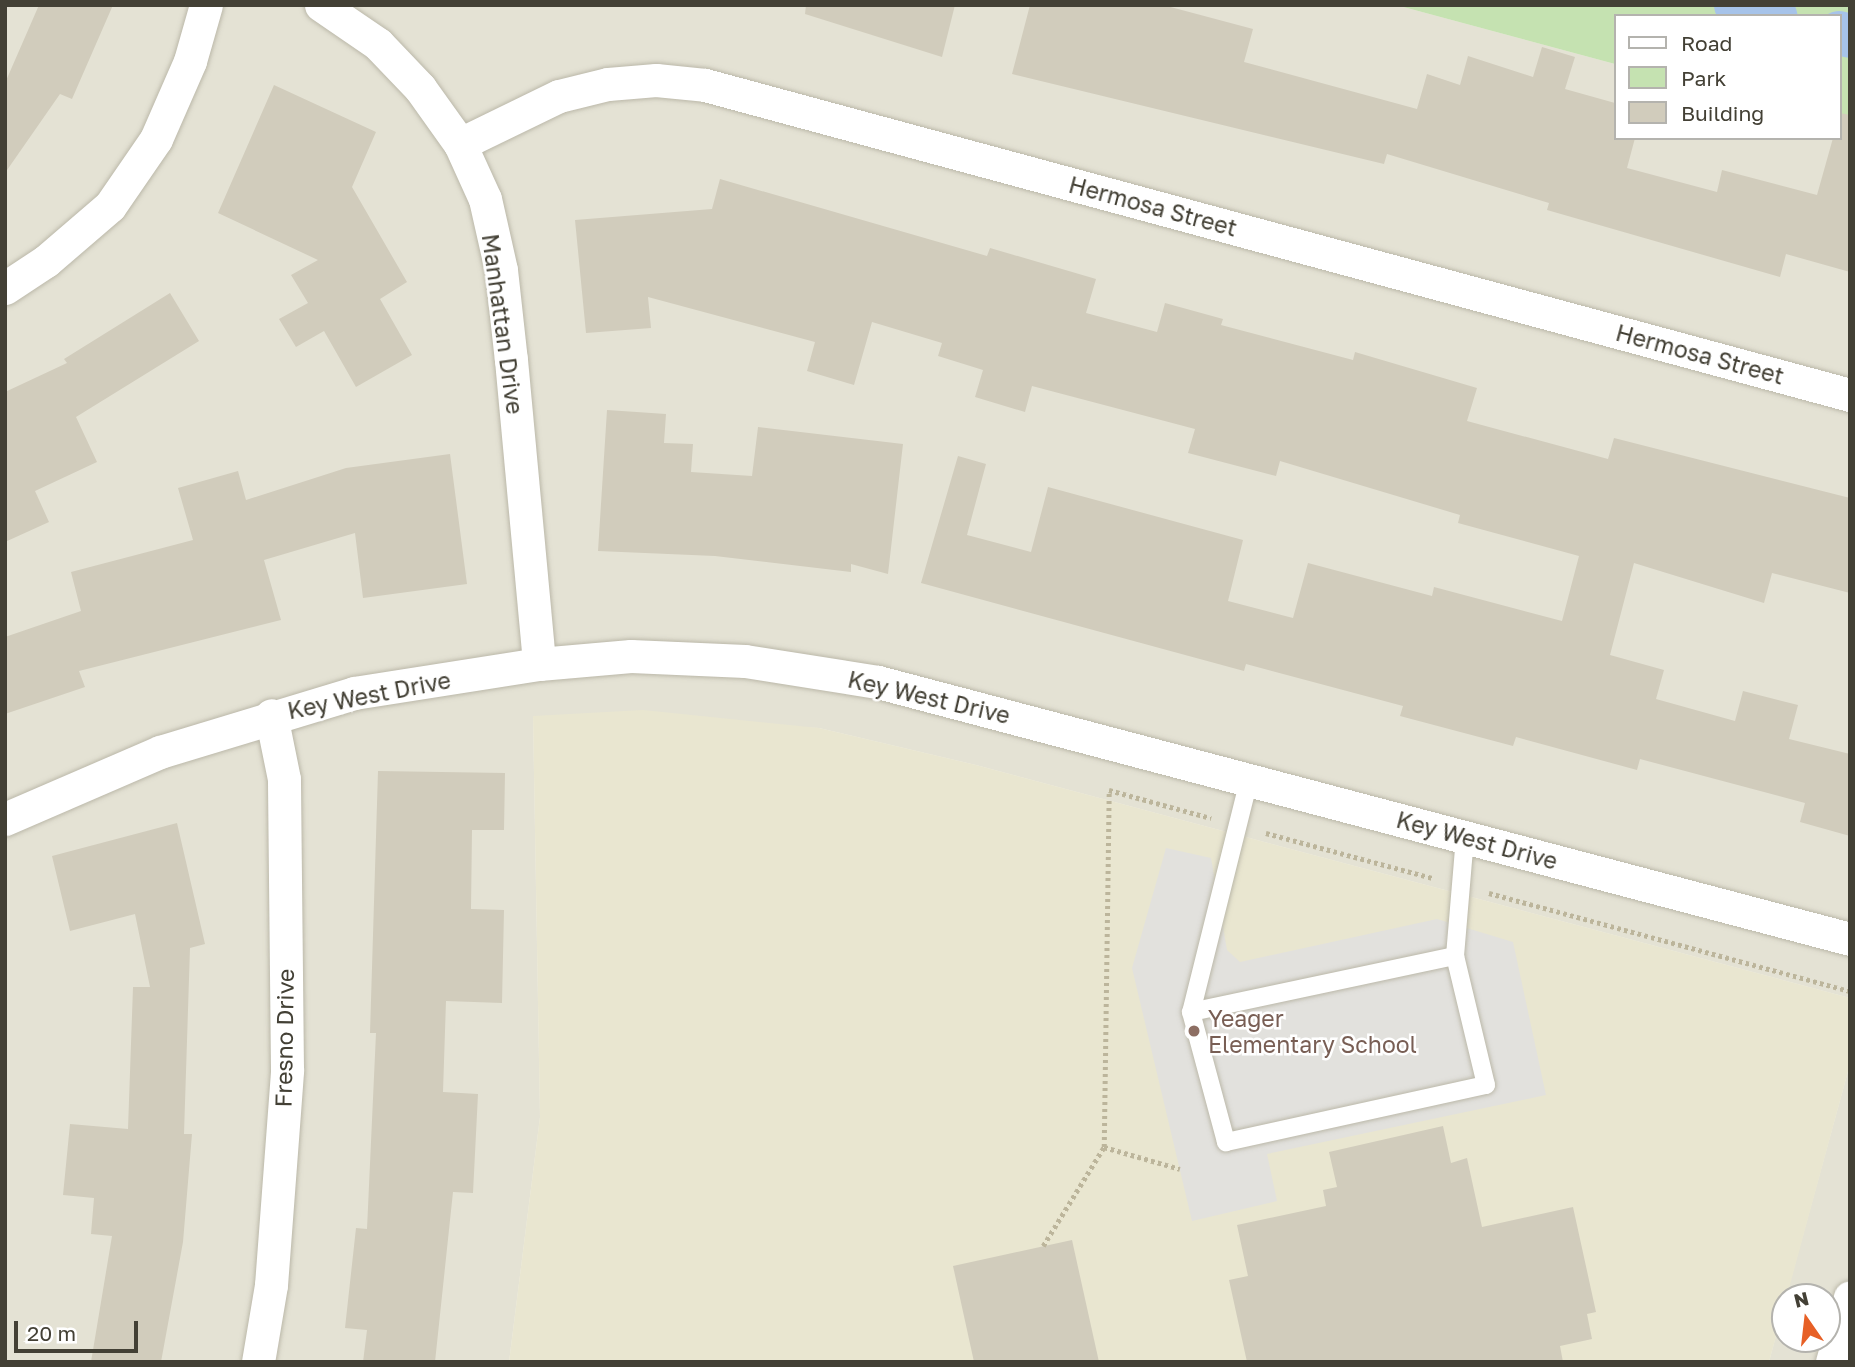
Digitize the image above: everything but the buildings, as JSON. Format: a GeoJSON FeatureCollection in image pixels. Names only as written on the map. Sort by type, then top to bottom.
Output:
{"type":"FeatureCollection","features":[{"type":"Feature","properties":{"kind":"street"},"geometry":{"type":"LineString","coordinates":[[5,288],[46,261],[110,206],[156,139],[190,61],[206,5]]}},
{"type":"Feature","properties":{"kind":"street","name":"Manhattan Drive"},"geometry":{"type":"LineString","coordinates":[[321,5],[379,44],[420,88],[460,144],[485,199],[500,270],[539,664]]}},
{"type":"Feature","properties":{"kind":"street","name":"Hermosa Street"},"geometry":{"type":"LineString","coordinates":[[460,144],[558,96],[608,84],[656,79],[705,85],[1850,394]]}},
{"type":"Feature","properties":{"kind":"street","name":"Key West Drive"},"geometry":{"type":"LineString","coordinates":[[5,819],[160,752],[271,715],[354,694],[539,664],[631,656],[732,661],[878,682],[1850,939]]}},
{"type":"Feature","properties":{"kind":"street","name":"Fresno Drive"},"geometry":{"type":"LineString","coordinates":[[258,1362],[271,1285],[287,1070],[284,779],[271,715]]}},
{"type":"Feature","properties":{"kind":"street"},"geometry":{"type":"LineString","coordinates":[[1832,1362],[1850,1297]]}},
{"type":"Feature","properties":{"kind":"lane"},"geometry":{"type":"LineString","coordinates":[[1249,780],[1235,824],[1191,1012],[1226,1142],[1486,1085],[1455,956],[1465,837]]}},
{"type":"Feature","properties":{"kind":"lane"},"geometry":{"type":"LineString","coordinates":[[1191,1012],[1455,956]]}},
{"type":"Feature","properties":{"kind":"path"},"geometry":{"type":"LineString","coordinates":[[1043,1247],[1104,1147],[1109,790],[1850,991]]}},
{"type":"Feature","properties":{"kind":"path"},"geometry":{"type":"LineString","coordinates":[[1104,1147],[1180,1169]]}},
{"type":"Feature","properties":{"kind":"shaded area"},"geometry":{"type":"Polygon","coordinates":[[[5,5],[1396,5],[1614,64],[1614,140],[1841,140],[1841,124],[1850,126],[1850,998],[976,765],[819,728],[533,716],[540,1117],[509,1362],[5,1362],[5,5]]]}},
{"type":"Feature","properties":{"kind":"shaded area","name":"Yeager Elementary School"},"geometry":{"type":"Polygon","coordinates":[[[643,710],[819,728],[976,765],[1850,998],[1850,1064],[1790,1283],[1771,1283],[1771,1353],[1769,1362],[509,1362],[540,1117],[533,716],[643,710]]]}},
{"type":"Feature","properties":{"kind":"shaded area"},"geometry":{"type":"Polygon","coordinates":[[[1166,848],[1211,858],[1227,950],[1240,962],[1437,919],[1513,942],[1546,1095],[1267,1154],[1277,1201],[1192,1221],[1132,968],[1166,848]]]}},
{"type":"Feature","properties":{"kind":"shaded area"},"geometry":{"type":"Polygon","coordinates":[[[1850,1064],[1850,1362],[1769,1362],[1771,1353],[1841,1353],[1841,1283],[1790,1283],[1850,1064]]]}},
{"type":"Feature","properties":{"kind":"green space"},"geometry":{"type":"Polygon","coordinates":[[[1396,5],[1850,5],[1850,126],[1841,124],[1841,14],[1614,14],[1614,64],[1396,5]]]}},
{"type":"Feature","properties":{"kind":"waterway"},"geometry":{"type":"LineString","coordinates":[[1736,5],[1768,14]]}},
{"type":"Feature","properties":{"kind":"waterway"},"geometry":{"type":"LineString","coordinates":[[1841,34],[1850,36]]}},
{"type":"Feature","properties":{"kind":"place","name":"Yeager Elementary School"},"geometry":{"type":"Point","coordinates":[1194,1031]}}]}
